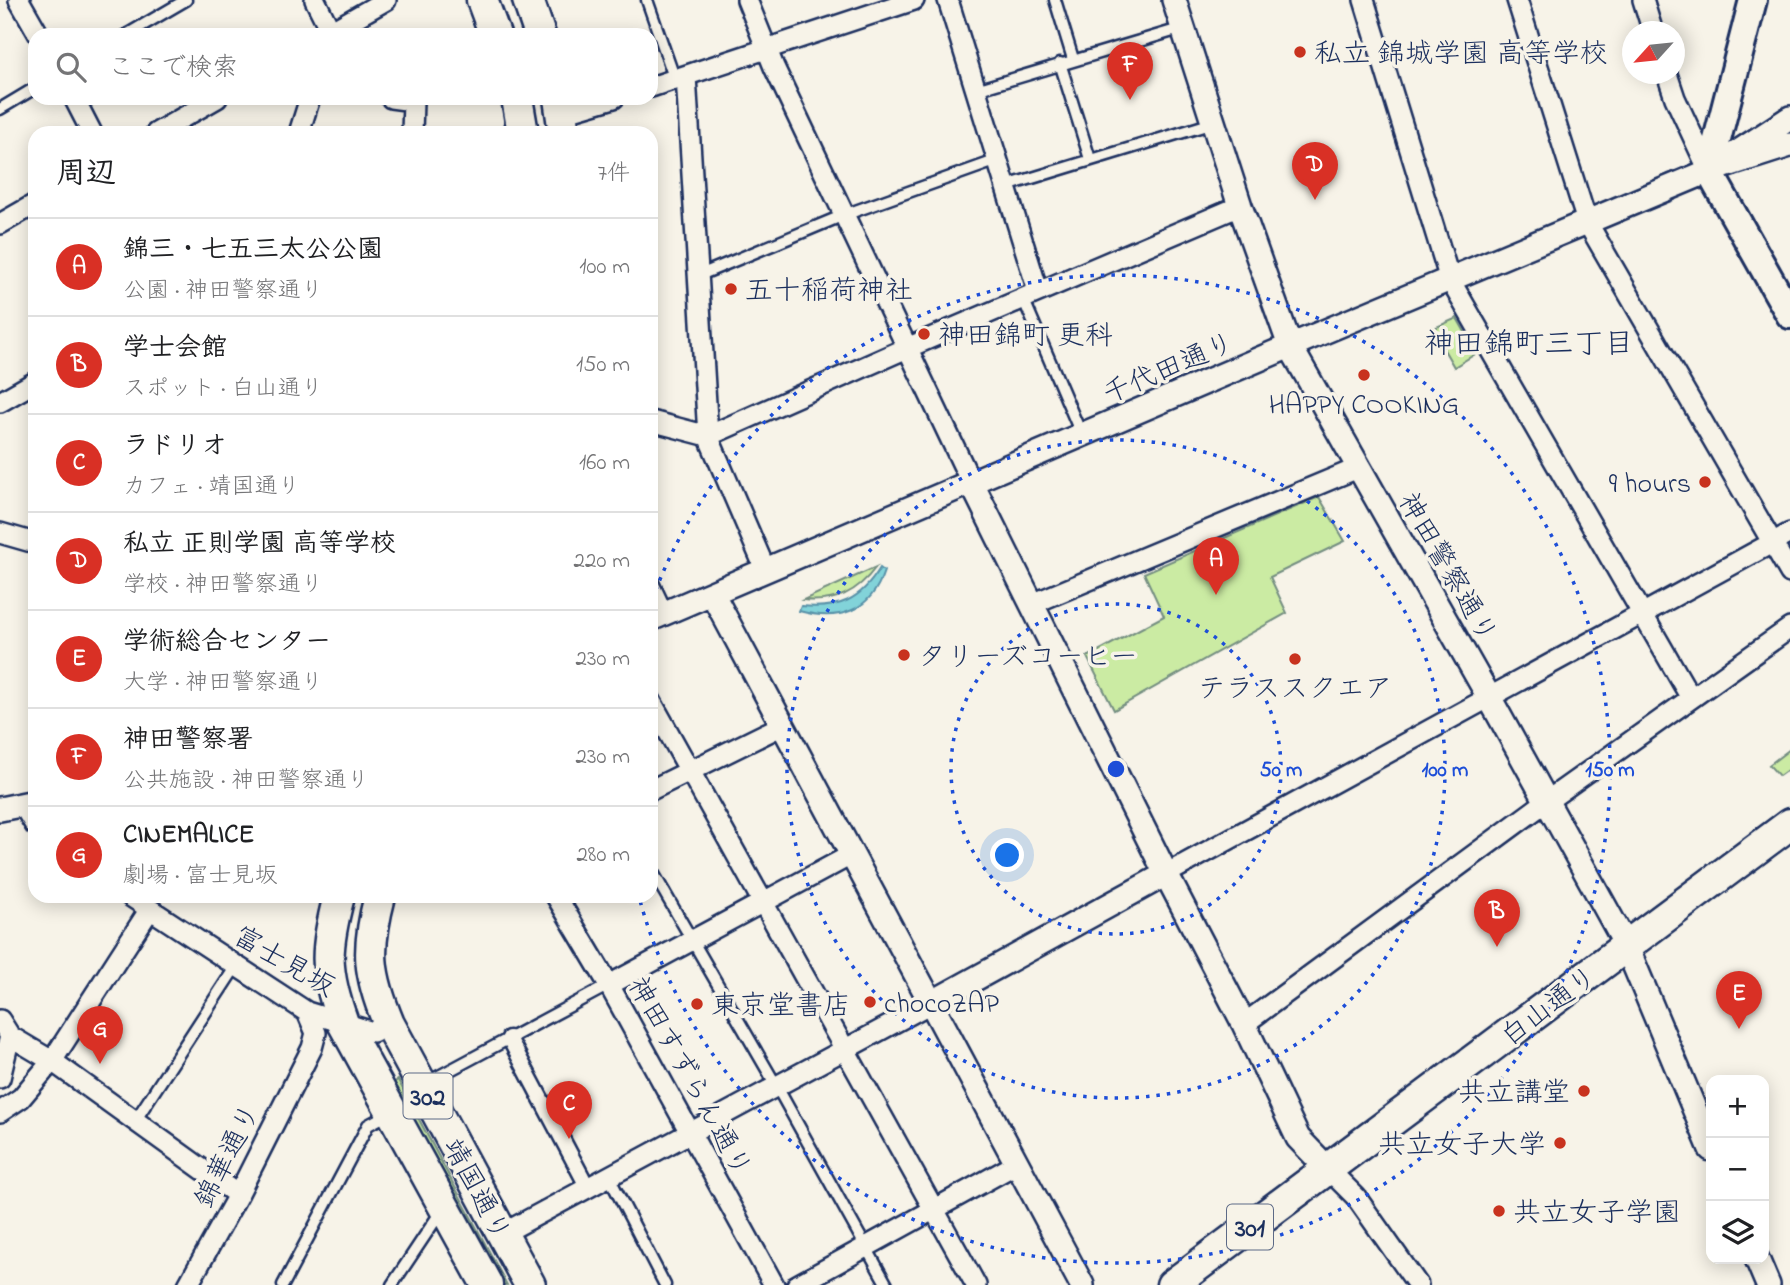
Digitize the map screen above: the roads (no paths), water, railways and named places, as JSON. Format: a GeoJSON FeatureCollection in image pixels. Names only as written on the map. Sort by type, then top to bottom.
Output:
{"type":"FeatureCollection","features":[{"type":"Feature","properties":{"kind":"main road"},"geometry":{"type":"LineString","coordinates":[[482,0],[492,28]]}},
{"type":"Feature","properties":{"kind":"main road"},"geometry":{"type":"LineString","coordinates":[[528,0],[538,28]]}},
{"type":"Feature","properties":{"kind":"main road"},"geometry":{"type":"LineString","coordinates":[[1753,0],[1709,171],[1790,316]]}},
{"type":"Feature","properties":{"kind":"main road"},"geometry":{"type":"LineString","coordinates":[[518,105],[522,126]]}},
{"type":"Feature","properties":{"kind":"main road","name":"白山通り"},"geometry":{"type":"LineString","coordinates":[[1172,1285],[1790,824]]}},
{"type":"Feature","properties":{"kind":"main road","name":"靖国通り"},"geometry":{"type":"LineString","coordinates":[[337,903],[327,952],[334,998],[343,1023],[487,1285]]}},
{"type":"Feature","properties":{"kind":"main road","name":"靖国通り"},"geometry":{"type":"LineString","coordinates":[[379,903],[370,948],[371,973],[389,1024],[530,1285]]}},
{"type":"Feature","properties":{"kind":"street"},"geometry":{"type":"LineString","coordinates":[[0,3],[6,0]]}},
{"type":"Feature","properties":{"kind":"street"},"geometry":{"type":"LineString","coordinates":[[19,0],[35,28]]}},
{"type":"Feature","properties":{"kind":"street"},"geometry":{"type":"LineString","coordinates":[[315,0],[327,28]]}},
{"type":"Feature","properties":{"kind":"street"},"geometry":{"type":"LineString","coordinates":[[339,28],[386,0]]}},
{"type":"Feature","properties":{"kind":"street"},"geometry":{"type":"LineString","coordinates":[[747,0],[765,49],[971,482],[1166,874],[1244,1024],[1298,1138],[1356,1196],[1418,1285]]}},
{"type":"Feature","properties":{"kind":"street"},"geometry":{"type":"LineString","coordinates":[[658,85],[914,0]]}},
{"type":"Feature","properties":{"kind":"street"},"geometry":{"type":"LineString","coordinates":[[948,0],[1006,186],[1031,295]]}},
{"type":"Feature","properties":{"kind":"street","name":"神田警察通り"},"geometry":{"type":"LineString","coordinates":[[1174,0],[1240,206],[1290,346],[1626,945],[1706,1138]]}},
{"type":"Feature","properties":{"kind":"street"},"geometry":{"type":"LineString","coordinates":[[1364,0],[1450,280],[1691,698]]}},
{"type":"Feature","properties":{"kind":"street"},"geometry":{"type":"LineString","coordinates":[[1517,0],[1587,222],[1782,538],[1790,573]]}},
{"type":"Feature","properties":{"kind":"street"},"geometry":{"type":"LineString","coordinates":[[1643,0],[1650,21]]}},
{"type":"Feature","properties":{"kind":"street"},"geometry":{"type":"LineString","coordinates":[[681,78],[700,275],[708,436],[766,571]]}},
{"type":"Feature","properties":{"kind":"street"},"geometry":{"type":"LineString","coordinates":[[1670,84],[1709,171]]}},
{"type":"Feature","properties":{"kind":"street"},"geometry":{"type":"LineString","coordinates":[[78,105],[88,126]]}},
{"type":"Feature","properties":{"kind":"street"},"geometry":{"type":"LineString","coordinates":[[168,126],[205,105]]}},
{"type":"Feature","properties":{"kind":"street"},"geometry":{"type":"LineString","coordinates":[[301,126],[308,105]]}},
{"type":"Feature","properties":{"kind":"street"},"geometry":{"type":"LineString","coordinates":[[413,126],[416,105]]}},
{"type":"Feature","properties":{"kind":"street"},"geometry":{"type":"LineString","coordinates":[[562,115],[593,105]]}},
{"type":"Feature","properties":{"kind":"street"},"geometry":{"type":"LineString","coordinates":[[1709,171],[1790,118]]}},
{"type":"Feature","properties":{"kind":"street"},"geometry":{"type":"LineString","coordinates":[[1709,171],[1790,145]]}},
{"type":"Feature","properties":{"kind":"street","name":"千代田通り"},"geometry":{"type":"LineString","coordinates":[[659,616],[1290,346],[1709,171]]}},
{"type":"Feature","properties":{"kind":"street"},"geometry":{"type":"LineString","coordinates":[[658,423],[708,436],[1240,206]]}},
{"type":"Feature","properties":{"kind":"street"},"geometry":{"type":"LineString","coordinates":[[0,225],[28,208]]}},
{"type":"Feature","properties":{"kind":"street"},"geometry":{"type":"LineString","coordinates":[[0,402],[28,386]]}},
{"type":"Feature","properties":{"kind":"street"},"geometry":{"type":"LineString","coordinates":[[1032,604],[1358,468]]}},
{"type":"Feature","properties":{"kind":"street"},"geometry":{"type":"LineString","coordinates":[[0,533],[28,542]]}},
{"type":"Feature","properties":{"kind":"street"},"geometry":{"type":"LineString","coordinates":[[502,1234],[777,1087],[1782,538]]}},
{"type":"Feature","properties":{"kind":"street"},"geometry":{"type":"LineString","coordinates":[[712,593],[1082,1285]]}},
{"type":"Feature","properties":{"kind":"street"},"geometry":{"type":"LineString","coordinates":[[1244,1024],[1547,801],[1790,628]]}},
{"type":"Feature","properties":{"kind":"street"},"geometry":{"type":"LineString","coordinates":[[658,714],[976,1285]]}},
{"type":"Feature","properties":{"kind":"street"},"geometry":{"type":"LineString","coordinates":[[658,787],[783,724]]}},
{"type":"Feature","properties":{"kind":"street"},"geometry":{"type":"LineString","coordinates":[[0,809],[28,803]]}},
{"type":"Feature","properties":{"kind":"street"},"geometry":{"type":"LineString","coordinates":[[609,985],[853,854]]}},
{"type":"Feature","properties":{"kind":"street","name":"富士見坂"},"geometry":{"type":"LineString","coordinates":[[141,903],[307,1012],[373,1032],[389,1024]]}},
{"type":"Feature","properties":{"kind":"street","name":"神田すずらん通り"},"geometry":{"type":"LineString","coordinates":[[559,903],[609,985],[774,1285]]}},
{"type":"Feature","properties":{"kind":"street"},"geometry":{"type":"LineString","coordinates":[[2,1107],[21,1098],[52,1061],[150,909]]}},
{"type":"Feature","properties":{"kind":"street"},"geometry":{"type":"LineString","coordinates":[[307,1012],[316,1033],[312,1048]]}},
{"type":"Feature","properties":{"kind":"street","name":"錦華通り"},"geometry":{"type":"LineString","coordinates":[[195,1282],[312,1048],[343,1023]]}},
{"type":"Feature","properties":{"kind":"street"},"geometry":{"type":"LineString","coordinates":[[0,1078],[5,1028],[238,1195]]}},
{"type":"Feature","properties":{"kind":"street"},"geometry":{"type":"LineString","coordinates":[[509,1038],[588,1188]]}},
{"type":"Feature","properties":{"kind":"street"},"geometry":{"type":"LineString","coordinates":[[797,1285],[1018,1163]]}},
{"type":"Feature","properties":{"kind":"street"},"geometry":{"type":"LineString","coordinates":[[1759,1264],[1768,1285]]}},
{"type":"Feature","properties":{"kind":"lane"},"geometry":{"type":"LineString","coordinates":[[138,28],[187,0]]}},
{"type":"Feature","properties":{"kind":"lane"},"geometry":{"type":"LineString","coordinates":[[648,0],[681,78]]}},
{"type":"Feature","properties":{"kind":"lane"},"geometry":{"type":"LineString","coordinates":[[1055,0],[1073,59]]}},
{"type":"Feature","properties":{"kind":"lane"},"geometry":{"type":"LineString","coordinates":[[976,90],[1183,28]]}},
{"type":"Feature","properties":{"kind":"lane"},"geometry":{"type":"LineString","coordinates":[[1060,63],[1090,159]]}},
{"type":"Feature","properties":{"kind":"lane"},"geometry":{"type":"LineString","coordinates":[[0,109],[28,92]]}},
{"type":"Feature","properties":{"kind":"lane"},"geometry":{"type":"LineString","coordinates":[[1006,186],[1213,123]]}},
{"type":"Feature","properties":{"kind":"lane"},"geometry":{"type":"LineString","coordinates":[[700,275],[844,215],[998,160]]}},
{"type":"Feature","properties":{"kind":"lane"},"geometry":{"type":"LineString","coordinates":[[1031,295],[1082,436]]}},
{"type":"Feature","properties":{"kind":"lane"},"geometry":{"type":"LineString","coordinates":[[658,881],[887,1285]]}},
{"type":"Feature","properties":{"kind":"lane"},"geometry":{"type":"LineString","coordinates":[[135,1121],[236,966]]}},
{"type":"Feature","properties":{"kind":"lane"},"geometry":{"type":"LineString","coordinates":[[422,1085],[609,985]]}},
{"type":"Feature","properties":{"kind":"lane"},"geometry":{"type":"LineString","coordinates":[[283,1285],[368,1125],[392,1112]]}},
{"type":"Feature","properties":{"kind":"lane"},"geometry":{"type":"LineString","coordinates":[[609,1177],[665,1285]]}},
{"type":"Feature","properties":{"kind":"lane"},"geometry":{"type":"LineString","coordinates":[[392,1285],[444,1206]]}},
{"type":"Feature","properties":{"kind":"water"},"geometry":{"type":"Polygon","coordinates":[[[880,568],[884,571],[878,585],[862,605],[840,614],[799,611],[801,606],[826,606],[847,600],[865,588],[880,568]]]}},
{"type":"Feature","properties":{"kind":"place","name":"私立 錦城学園 高等学校"},"geometry":{"type":"Point","coordinates":[1300,52]}},
{"type":"Feature","properties":{"kind":"place","name":"神田警察署"},"geometry":{"type":"Point","coordinates":[1130,100]}},
{"type":"Feature","properties":{"kind":"place","name":"私立 正則学園 高等学校"},"geometry":{"type":"Point","coordinates":[1315,200]}},
{"type":"Feature","properties":{"kind":"place","name":"五十稲荷神社"},"geometry":{"type":"Point","coordinates":[731,289]}},
{"type":"Feature","properties":{"kind":"place","name":"神田錦町 更科"},"geometry":{"type":"Point","coordinates":[924,334]}},
{"type":"Feature","properties":{"kind":"place","name":"HAPPY COOKING"},"geometry":{"type":"Point","coordinates":[1364,375]}},
{"type":"Feature","properties":{"kind":"place","name":"9 hours"},"geometry":{"type":"Point","coordinates":[1705,482]}},
{"type":"Feature","properties":{"kind":"place","name":"錦三・七五三太公公園"},"geometry":{"type":"Point","coordinates":[1216,595]}},
{"type":"Feature","properties":{"kind":"place","name":"タリーズコーヒー"},"geometry":{"type":"Point","coordinates":[904,655]}},
{"type":"Feature","properties":{"kind":"place","name":"テラススクエア"},"geometry":{"type":"Point","coordinates":[1295,659]}},
{"type":"Feature","properties":{"kind":"place","name":"学士会館"},"geometry":{"type":"Point","coordinates":[1497,947]}},
{"type":"Feature","properties":{"kind":"place","name":"chocoZAP"},"geometry":{"type":"Point","coordinates":[870,1002]}},
{"type":"Feature","properties":{"kind":"place","name":"東京堂書店"},"geometry":{"type":"Point","coordinates":[697,1004]}},
{"type":"Feature","properties":{"kind":"place","name":"学術総合センター"},"geometry":{"type":"Point","coordinates":[1739,1029]}},
{"type":"Feature","properties":{"kind":"place","name":"CINEMALICE"},"geometry":{"type":"Point","coordinates":[100,1064]}},
{"type":"Feature","properties":{"kind":"place","name":"共立講堂"},"geometry":{"type":"Point","coordinates":[1584,1091]}},
{"type":"Feature","properties":{"kind":"place","name":"ラドリオ"},"geometry":{"type":"Point","coordinates":[569,1139]}},
{"type":"Feature","properties":{"kind":"place","name":"共立女子大学"},"geometry":{"type":"Point","coordinates":[1560,1143]}},
{"type":"Feature","properties":{"kind":"place","name":"共立女子学園"},"geometry":{"type":"Point","coordinates":[1499,1211]}},
{"type":"Feature","properties":{"kind":"district","name":"神田錦町三丁目"},"geometry":{"type":"Point","coordinates":[1529,343]}}]}
